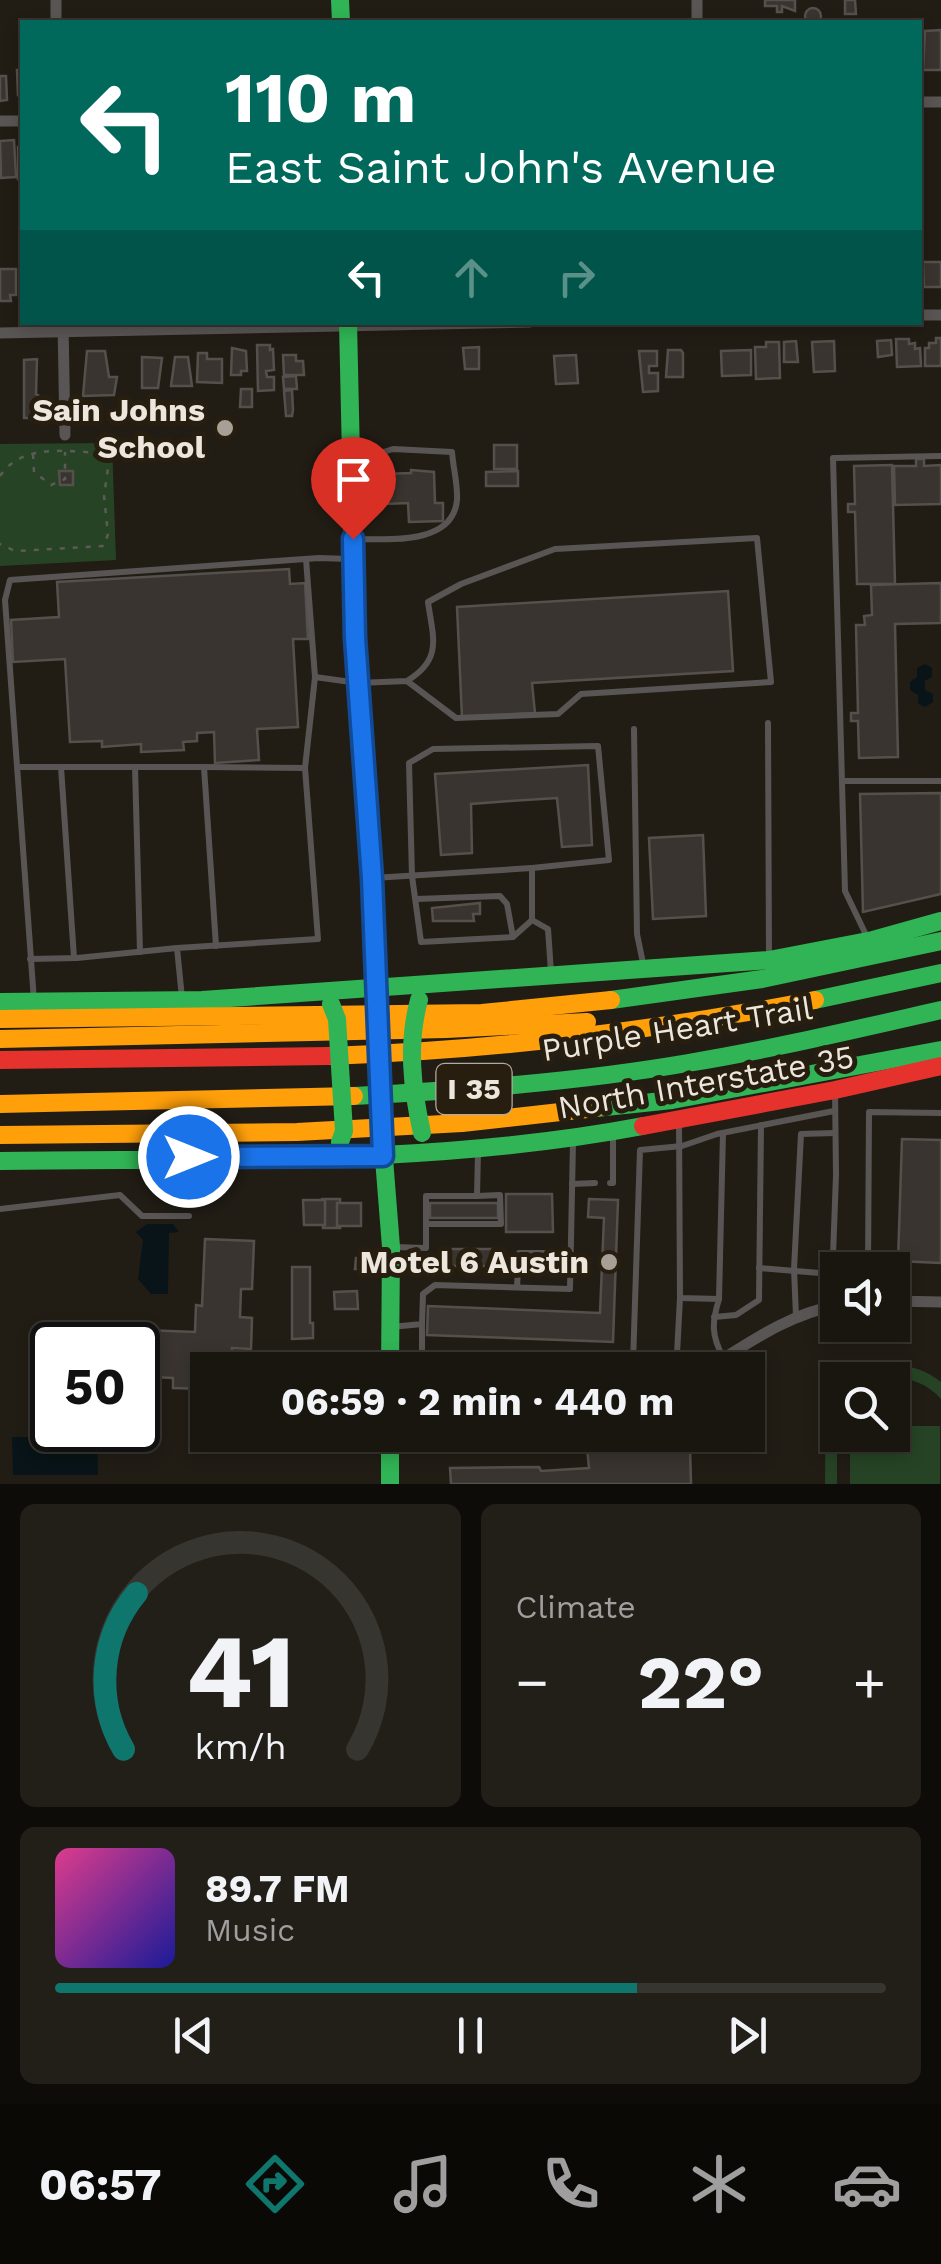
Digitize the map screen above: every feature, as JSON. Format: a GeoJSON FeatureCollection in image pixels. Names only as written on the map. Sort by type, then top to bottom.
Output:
{"type":"FeatureCollection","features":[{"type":"Feature","properties":{"kind":"main road"},"geometry":{"type":"LineString","coordinates":[[348,325],[358,683],[390,1247],[390,1352]]}},
{"type":"Feature","properties":{"kind":"main road"},"geometry":{"type":"LineString","coordinates":[[0,1002],[182,1000],[768,960],[941,921]]}},
{"type":"Feature","properties":{"kind":"main road"},"geometry":{"type":"LineString","coordinates":[[0,1019],[482,1013],[648,996],[762,979],[941,941]]}},
{"type":"Feature","properties":{"kind":"main road","name":"Purple Heart Trail"},"geometry":{"type":"LineString","coordinates":[[0,1060],[296,1057],[470,1048],[645,1029],[855,993],[941,973]]}},
{"type":"Feature","properties":{"kind":"main road"},"geometry":{"type":"LineString","coordinates":[[439,1150],[422,1133],[414,1065],[414,1016],[419,1000],[442,982]]}},
{"type":"Feature","properties":{"kind":"main road"},"geometry":{"type":"LineString","coordinates":[[316,992],[331,1004],[337,1019],[344,1131],[340,1142],[322,1157]]}},
{"type":"Feature","properties":{"kind":"main road","name":"Purple Heart Trail"},"geometry":{"type":"LineString","coordinates":[[0,1104],[296,1099],[511,1086],[701,1062],[941,1010]]}},
{"type":"Feature","properties":{"kind":"main road"},"geometry":{"type":"LineString","coordinates":[[0,1039],[588,1022],[645,1029]]}},
{"type":"Feature","properties":{"kind":"main road"},"geometry":{"type":"LineString","coordinates":[[0,1135],[297,1132],[462,1123],[672,1100],[941,1050]]}},
{"type":"Feature","properties":{"kind":"main road","name":"North Interstate 35"},"geometry":{"type":"LineString","coordinates":[[0,1161],[383,1156],[478,1150],[613,1131],[941,1068]]}},
{"type":"Feature","properties":{"kind":"main road"},"geometry":{"type":"LineString","coordinates":[[390,1452],[390,1484]]}},
{"type":"Feature","properties":{"kind":"street"},"geometry":{"type":"LineString","coordinates":[[0,334],[63,327],[253,325]]}},
{"type":"Feature","properties":{"kind":"street"},"geometry":{"type":"LineString","coordinates":[[63,327],[66,435]]}},
{"type":"Feature","properties":{"kind":"street"},"geometry":{"type":"LineString","coordinates":[[910,1301],[941,1302]]}},
{"type":"Feature","properties":{"kind":"street"},"geometry":{"type":"LineString","coordinates":[[733,1352],[769,1328],[820,1310]]}},
{"type":"Feature","properties":{"kind":"lane"},"geometry":{"type":"LineString","coordinates":[[351,462],[394,449],[452,452],[457,503],[444,525],[413,539],[353,539]]}},
{"type":"Feature","properties":{"kind":"lane"},"geometry":{"type":"LineString","coordinates":[[868,940],[845,891],[833,458],[941,456]]}},
{"type":"Feature","properties":{"kind":"lane"},"geometry":{"type":"LineString","coordinates":[[315,677],[358,683],[406,681],[423,671],[434,650],[428,602],[461,584],[555,548],[758,538],[771,682],[581,694],[558,714],[456,718],[406,681]]}},
{"type":"Feature","properties":{"kind":"lane"},"geometry":{"type":"LineString","coordinates":[[30,958],[318,939],[305,768],[315,677],[306,558]]}},
{"type":"Feature","properties":{"kind":"lane"},"geometry":{"type":"LineString","coordinates":[[34,1002],[5,600],[10,580],[306,558],[353,559]]}},
{"type":"Feature","properties":{"kind":"lane"},"geometry":{"type":"LineString","coordinates":[[768,723],[768,960]]}},
{"type":"Feature","properties":{"kind":"lane"},"geometry":{"type":"LineString","coordinates":[[634,729],[636,934],[644,969]]}},
{"type":"Feature","properties":{"kind":"lane"},"geometry":{"type":"LineString","coordinates":[[372,878],[412,876],[532,868],[609,860],[598,746],[434,749],[408,763],[412,876],[421,942],[513,937],[532,920],[532,868]]}},
{"type":"Feature","properties":{"kind":"lane"},"geometry":{"type":"LineString","coordinates":[[17,767],[305,768]]}},
{"type":"Feature","properties":{"kind":"lane"},"geometry":{"type":"LineString","coordinates":[[62,767],[74,958]]}},
{"type":"Feature","properties":{"kind":"lane"},"geometry":{"type":"LineString","coordinates":[[135,767],[140,952]]}},
{"type":"Feature","properties":{"kind":"lane"},"geometry":{"type":"LineString","coordinates":[[204,767],[216,946]]}},
{"type":"Feature","properties":{"kind":"lane"},"geometry":{"type":"LineString","coordinates":[[842,781],[941,781]]}},
{"type":"Feature","properties":{"kind":"lane"},"geometry":{"type":"LineString","coordinates":[[416,899],[500,896],[507,904],[513,937]]}},
{"type":"Feature","properties":{"kind":"lane"},"geometry":{"type":"LineString","coordinates":[[532,920],[548,929],[552,976]]}},
{"type":"Feature","properties":{"kind":"lane"},"geometry":{"type":"LineString","coordinates":[[177,948],[182,1000]]}},
{"type":"Feature","properties":{"kind":"lane"},"geometry":{"type":"LineString","coordinates":[[759,1268],[832,1278],[835,1090]]}},
{"type":"Feature","properties":{"kind":"lane"},"geometry":{"type":"LineString","coordinates":[[679,1119],[682,1146],[677,1354],[633,1363],[640,1150],[682,1146],[723,1132],[834,1111]]}},
{"type":"Feature","properties":{"kind":"lane"},"geometry":{"type":"LineString","coordinates":[[868,1252],[869,1112],[941,1113]]}},
{"type":"Feature","properties":{"kind":"lane"},"geometry":{"type":"LineString","coordinates":[[714,1317],[736,1314],[759,1300],[761,1125]]}},
{"type":"Feature","properties":{"kind":"lane"},"geometry":{"type":"LineString","coordinates":[[610,1183],[613,1131]]}},
{"type":"Feature","properties":{"kind":"lane"},"geometry":{"type":"LineString","coordinates":[[721,1352],[715,1342],[714,1317],[719,1299],[723,1132]]}},
{"type":"Feature","properties":{"kind":"lane"},"geometry":{"type":"LineString","coordinates":[[796,1316],[801,1134],[835,1134]]}},
{"type":"Feature","properties":{"kind":"lane"},"geometry":{"type":"LineString","coordinates":[[422,1352],[424,1294],[435,1285],[570,1289],[573,1138]]}},
{"type":"Feature","properties":{"kind":"lane"},"geometry":{"type":"LineString","coordinates":[[477,1199],[478,1150]]}},
{"type":"Feature","properties":{"kind":"lane"},"geometry":{"type":"LineString","coordinates":[[572,1184],[595,1183]]}},
{"type":"Feature","properties":{"kind":"lane"},"geometry":{"type":"LineString","coordinates":[[390,1247],[426,1248],[426,1224],[426,1196],[456,1200],[500,1195],[501,1224],[426,1224]]}},
{"type":"Feature","properties":{"kind":"lane"},"geometry":{"type":"LineString","coordinates":[[0,1210],[120,1196],[142,1216],[189,1216]]}},
{"type":"Feature","properties":{"kind":"lane"},"geometry":{"type":"LineString","coordinates":[[518,1287],[518,1253],[571,1253]]}},
{"type":"Feature","properties":{"kind":"lane"},"geometry":{"type":"LineString","coordinates":[[680,1298],[719,1299]]}},
{"type":"Feature","properties":{"kind":"lane"},"geometry":{"type":"LineString","coordinates":[[390,1327],[422,1324]]}},
{"type":"Feature","properties":{"kind":"path"},"geometry":{"type":"LineString","coordinates":[[33,452],[34,472],[51,486],[65,479],[66,452]]}},
{"type":"Feature","properties":{"kind":"path"},"geometry":{"type":"LineString","coordinates":[[0,476],[10,462],[33,452],[107,456],[104,496],[108,534],[104,546],[15,551],[0,544]]}},
{"type":"Feature","properties":{"kind":"green space"},"geometry":{"type":"Polygon","coordinates":[[[112,443],[116,560],[0,566],[0,444],[112,443]]]}},
{"type":"Feature","properties":{"kind":"green space"},"geometry":{"type":"Polygon","coordinates":[[[910,1368],[941,1382],[941,1399],[931,1390],[910,1380],[910,1368]]]}},
{"type":"Feature","properties":{"kind":"green space"},"geometry":{"type":"Polygon","coordinates":[[[910,1426],[940,1426],[940,1484],[850,1484],[850,1452],[910,1452],[910,1426]]]}},
{"type":"Feature","properties":{"kind":"green space"},"geometry":{"type":"Polygon","coordinates":[[[825,1452],[837,1452],[837,1484],[825,1484],[825,1452]]]}},
{"type":"Feature","properties":{"kind":"shaded area"},"geometry":{"type":"Polygon","coordinates":[[[925,664],[932,668],[925,690],[933,694],[933,702],[925,707],[910,690],[910,682],[917,677],[917,668],[925,664]]]}},
{"type":"Feature","properties":{"kind":"shaded area"},"geometry":{"type":"Polygon","coordinates":[[[147,1224],[173,1224],[179,1232],[169,1233],[168,1294],[151,1294],[138,1279],[143,1240],[136,1232],[147,1224]]]}},
{"type":"Feature","properties":{"kind":"shaded area"},"geometry":{"type":"Polygon","coordinates":[[[12,1437],[30,1437],[30,1452],[97,1452],[98,1475],[13,1475],[12,1437]]]}},
{"type":"Feature","properties":{"kind":"building"},"geometry":{"type":"Polygon","coordinates":[[[765,0],[795,0],[795,11],[782,6],[782,12],[777,12],[777,6],[765,6],[765,0]]]}},
{"type":"Feature","properties":{"kind":"building"},"geometry":{"type":"Polygon","coordinates":[[[845,0],[855,0],[856,14],[845,14],[845,0]]]}},
{"type":"Feature","properties":{"kind":"building"},"geometry":{"type":"Polygon","coordinates":[[[807,10],[819,10],[820,20],[806,20],[807,10]]]}},
{"type":"Feature","properties":{"kind":"building"},"geometry":{"type":"Polygon","coordinates":[[[941,30],[941,70],[923,70],[925,31],[941,30]]]}},
{"type":"Feature","properties":{"kind":"building"},"geometry":{"type":"Polygon","coordinates":[[[0,76],[6,76],[7,100],[0,101],[0,76]]]}},
{"type":"Feature","properties":{"kind":"building"},"geometry":{"type":"Polygon","coordinates":[[[14,140],[16,177],[1,178],[0,141],[14,140]]]}},
{"type":"Feature","properties":{"kind":"building"},"geometry":{"type":"Polygon","coordinates":[[[18,147],[20,147],[20,178],[18,147]]]}},
{"type":"Feature","properties":{"kind":"building"},"geometry":{"type":"Polygon","coordinates":[[[923,262],[941,262],[941,287],[924,287],[923,262]]]}},
{"type":"Feature","properties":{"kind":"building"},"geometry":{"type":"Polygon","coordinates":[[[0,269],[16,269],[16,295],[10,295],[11,301],[0,301],[0,269]]]}},
{"type":"Feature","properties":{"kind":"building"},"geometry":{"type":"Polygon","coordinates":[[[936,338],[941,338],[941,366],[925,366],[925,348],[936,343],[936,338]]]}},
{"type":"Feature","properties":{"kind":"building"},"geometry":{"type":"Polygon","coordinates":[[[896,339],[909,339],[909,344],[915,343],[915,349],[920,348],[921,366],[897,367],[896,339]]]}},
{"type":"Feature","properties":{"kind":"building"},"geometry":{"type":"Polygon","coordinates":[[[891,340],[892,355],[878,357],[877,341],[891,340]]]}},
{"type":"Feature","properties":{"kind":"building"},"geometry":{"type":"Polygon","coordinates":[[[796,341],[798,362],[784,362],[784,342],[796,341]]]}},
{"type":"Feature","properties":{"kind":"building"},"geometry":{"type":"Polygon","coordinates":[[[834,341],[835,371],[814,372],[812,342],[834,341]]]}},
{"type":"Feature","properties":{"kind":"building"},"geometry":{"type":"Polygon","coordinates":[[[766,342],[779,342],[780,378],[756,379],[755,347],[766,347],[766,342]]]}},
{"type":"Feature","properties":{"kind":"building"},"geometry":{"type":"Polygon","coordinates":[[[257,345],[270,345],[273,349],[274,370],[266,371],[267,377],[274,377],[274,390],[258,391],[257,345]]]}},
{"type":"Feature","properties":{"kind":"building"},"geometry":{"type":"Polygon","coordinates":[[[479,347],[479,369],[465,369],[463,348],[479,347]]]}},
{"type":"Feature","properties":{"kind":"building"},"geometry":{"type":"Polygon","coordinates":[[[232,348],[246,351],[247,371],[241,371],[241,375],[231,375],[232,348]]]}},
{"type":"Feature","properties":{"kind":"building"},"geometry":{"type":"Polygon","coordinates":[[[668,350],[683,353],[683,377],[666,377],[668,350]]]}},
{"type":"Feature","properties":{"kind":"building"},"geometry":{"type":"Polygon","coordinates":[[[751,350],[751,375],[722,376],[721,351],[751,350]]]}},
{"type":"Feature","properties":{"kind":"building"},"geometry":{"type":"Polygon","coordinates":[[[87,351],[105,351],[109,377],[117,377],[114,395],[83,396],[87,351]]]}},
{"type":"Feature","properties":{"kind":"building"},"geometry":{"type":"Polygon","coordinates":[[[639,351],[657,351],[657,366],[649,366],[649,373],[658,373],[658,391],[643,392],[639,351]]]}},
{"type":"Feature","properties":{"kind":"building"},"geometry":{"type":"Polygon","coordinates":[[[198,353],[207,353],[207,359],[222,359],[222,383],[197,382],[198,353]]]}},
{"type":"Feature","properties":{"kind":"building"},"geometry":{"type":"Polygon","coordinates":[[[283,355],[296,355],[296,361],[303,361],[304,375],[284,375],[283,355]]]}},
{"type":"Feature","properties":{"kind":"building"},"geometry":{"type":"Polygon","coordinates":[[[576,355],[578,383],[556,384],[554,356],[576,355]]]}},
{"type":"Feature","properties":{"kind":"building"},"geometry":{"type":"Polygon","coordinates":[[[142,357],[162,358],[158,388],[142,388],[142,357]]]}},
{"type":"Feature","properties":{"kind":"building"},"geometry":{"type":"Polygon","coordinates":[[[175,357],[188,357],[192,386],[171,386],[175,357]]]}},
{"type":"Feature","properties":{"kind":"building"},"geometry":{"type":"Polygon","coordinates":[[[37,359],[39,418],[24,418],[24,360],[37,359]]]}},
{"type":"Feature","properties":{"kind":"building"},"geometry":{"type":"Polygon","coordinates":[[[296,376],[297,389],[284,389],[283,377],[296,376]]]}},
{"type":"Feature","properties":{"kind":"building"},"geometry":{"type":"Polygon","coordinates":[[[241,389],[252,389],[252,407],[240,407],[241,389]]]}},
{"type":"Feature","properties":{"kind":"building"},"geometry":{"type":"Polygon","coordinates":[[[292,390],[292,416],[286,416],[284,391],[292,390]]]}},
{"type":"Feature","properties":{"kind":"building"},"geometry":{"type":"Polygon","coordinates":[[[494,445],[517,445],[517,469],[494,469],[494,445]]]}},
{"type":"Feature","properties":{"kind":"building"},"geometry":{"type":"Polygon","coordinates":[[[916,459],[924,459],[924,466],[941,465],[941,504],[895,505],[894,466],[916,466],[916,459]]]}},
{"type":"Feature","properties":{"kind":"building"},"geometry":{"type":"Polygon","coordinates":[[[892,465],[895,584],[857,584],[855,512],[848,512],[848,504],[855,504],[854,466],[892,465]]]}},
{"type":"Feature","properties":{"kind":"building"},"geometry":{"type":"Polygon","coordinates":[[[59,471],[73,471],[73,485],[60,485],[59,471]]]}},
{"type":"Feature","properties":{"kind":"building"},"geometry":{"type":"Polygon","coordinates":[[[518,471],[518,486],[486,486],[486,472],[518,471]]]}},
{"type":"Feature","properties":{"kind":"building"},"geometry":{"type":"Polygon","coordinates":[[[434,472],[435,503],[443,503],[443,521],[409,522],[408,503],[385,504],[384,474],[434,472]]]}},
{"type":"Feature","properties":{"kind":"building"},"geometry":{"type":"Polygon","coordinates":[[[289,569],[290,584],[305,583],[308,639],[293,639],[298,727],[257,729],[259,760],[215,763],[214,732],[197,733],[197,741],[183,742],[184,750],[141,752],[141,744],[102,747],[102,741],[70,742],[65,659],[13,662],[11,620],[59,617],[57,582],[289,569]]]}},
{"type":"Feature","properties":{"kind":"building"},"geometry":{"type":"Polygon","coordinates":[[[941,583],[941,623],[895,624],[898,757],[859,758],[858,721],[851,721],[851,713],[858,713],[856,625],[865,625],[864,616],[872,615],[871,585],[941,583]]]}},
{"type":"Feature","properties":{"kind":"building"},"geometry":{"type":"Polygon","coordinates":[[[728,591],[733,671],[532,683],[535,713],[462,717],[457,607],[728,591]]]}},
{"type":"Feature","properties":{"kind":"building"},"geometry":{"type":"Polygon","coordinates":[[[588,765],[592,845],[562,847],[557,798],[510,801],[471,804],[472,853],[441,855],[435,774],[588,765]]]}},
{"type":"Feature","properties":{"kind":"building"},"geometry":{"type":"Polygon","coordinates":[[[941,793],[941,894],[863,912],[860,794],[941,793]]]}},
{"type":"Feature","properties":{"kind":"building"},"geometry":{"type":"Polygon","coordinates":[[[703,835],[706,916],[653,919],[649,838],[703,835]]]}},
{"type":"Feature","properties":{"kind":"building"},"geometry":{"type":"Polygon","coordinates":[[[480,903],[480,914],[473,914],[474,921],[433,921],[432,908],[480,903]]]}},
{"type":"Feature","properties":{"kind":"building"},"geometry":{"type":"Polygon","coordinates":[[[902,1139],[941,1140],[941,1263],[910,1262],[910,1252],[898,1252],[902,1139]]]}},
{"type":"Feature","properties":{"kind":"building"},"geometry":{"type":"Polygon","coordinates":[[[506,1194],[552,1194],[553,1232],[506,1232],[506,1194]]]}},
{"type":"Feature","properties":{"kind":"building"},"geometry":{"type":"Polygon","coordinates":[[[322,1199],[340,1199],[340,1228],[323,1228],[322,1199]]]}},
{"type":"Feature","properties":{"kind":"building","name":"Motel 6 Austin"},"geometry":{"type":"Polygon","coordinates":[[[589,1199],[618,1200],[613,1342],[427,1335],[428,1306],[600,1313],[604,1218],[588,1217],[589,1199]]]}},
{"type":"Feature","properties":{"kind":"building"},"geometry":{"type":"Polygon","coordinates":[[[303,1200],[325,1200],[325,1225],[304,1225],[303,1200]]]}},
{"type":"Feature","properties":{"kind":"building"},"geometry":{"type":"Polygon","coordinates":[[[337,1203],[361,1203],[361,1226],[337,1226],[337,1203]]]}},
{"type":"Feature","properties":{"kind":"building"},"geometry":{"type":"Polygon","coordinates":[[[430,1203],[498,1203],[498,1218],[430,1218],[430,1203]]]}},
{"type":"Feature","properties":{"kind":"building"},"geometry":{"type":"Polygon","coordinates":[[[205,1239],[254,1241],[252,1289],[241,1289],[240,1317],[252,1318],[251,1349],[190,1352],[190,1388],[173,1388],[173,1378],[160,1377],[160,1331],[195,1332],[196,1305],[202,1306],[205,1239]]]}},
{"type":"Feature","properties":{"kind":"building"},"geometry":{"type":"Polygon","coordinates":[[[441,1249],[498,1249],[498,1266],[441,1266],[441,1249]]]}},
{"type":"Feature","properties":{"kind":"building"},"geometry":{"type":"Polygon","coordinates":[[[356,1258],[368,1258],[367,1269],[355,1269],[356,1258]]]}},
{"type":"Feature","properties":{"kind":"building"},"geometry":{"type":"Polygon","coordinates":[[[292,1267],[310,1267],[313,1338],[292,1339],[292,1267]]]}},
{"type":"Feature","properties":{"kind":"building"},"geometry":{"type":"Polygon","coordinates":[[[357,1291],[358,1309],[335,1309],[334,1292],[357,1291]]]}},
{"type":"Feature","properties":{"kind":"building"},"geometry":{"type":"Polygon","coordinates":[[[587,1452],[690,1452],[691,1484],[451,1484],[450,1468],[539,1467],[541,1471],[589,1468],[587,1452]]]}},
{"type":"Feature","properties":{"kind":"traffic: fast"},"geometry":{"type":"LineString","coordinates":[[340,0],[341,20]]}},
{"type":"Feature","properties":{"kind":"traffic: fast"},"geometry":{"type":"LineString","coordinates":[[348,325],[355,638],[378,1011]]}},
{"type":"Feature","properties":{"kind":"traffic: fast"},"geometry":{"type":"LineString","coordinates":[[0,1002],[202,1000],[769,960],[873,940],[941,921]]}},
{"type":"Feature","properties":{"kind":"traffic: fast"},"geometry":{"type":"LineString","coordinates":[[611,1000],[762,979],[941,941]]}},
{"type":"Feature","properties":{"kind":"traffic: fast"},"geometry":{"type":"LineString","coordinates":[[815,1000],[941,973]]}},
{"type":"Feature","properties":{"kind":"traffic: fast"},"geometry":{"type":"LineString","coordinates":[[419,1000],[412,1066],[422,1133]]}},
{"type":"Feature","properties":{"kind":"traffic: fast"},"geometry":{"type":"LineString","coordinates":[[331,1004],[337,1019],[344,1131],[340,1142]]}},
{"type":"Feature","properties":{"kind":"traffic: fast"},"geometry":{"type":"LineString","coordinates":[[354,1096],[646,1070],[941,1010]]}},
{"type":"Feature","properties":{"kind":"traffic: fast"},"geometry":{"type":"LineString","coordinates":[[378,1011],[382,1134]]}},
{"type":"Feature","properties":{"kind":"traffic: fast"},"geometry":{"type":"LineString","coordinates":[[596,1108],[672,1100],[941,1050]]}},
{"type":"Feature","properties":{"kind":"traffic: fast"},"geometry":{"type":"LineString","coordinates":[[0,1161],[403,1154],[563,1139],[643,1126]]}},
{"type":"Feature","properties":{"kind":"traffic: fast"},"geometry":{"type":"LineString","coordinates":[[383,1146],[391,1247],[390,1352]]}},
{"type":"Feature","properties":{"kind":"traffic: fast"},"geometry":{"type":"LineString","coordinates":[[390,1452],[390,1484]]}},
{"type":"Feature","properties":{"kind":"traffic: slow"},"geometry":{"type":"LineString","coordinates":[[0,1019],[482,1013],[611,1000]]}},
{"type":"Feature","properties":{"kind":"traffic: slow"},"geometry":{"type":"LineString","coordinates":[[329,1056],[573,1037],[815,1000]]}},
{"type":"Feature","properties":{"kind":"traffic: slow"},"geometry":{"type":"LineString","coordinates":[[0,1039],[587,1022]]}},
{"type":"Feature","properties":{"kind":"traffic: slow"},"geometry":{"type":"LineString","coordinates":[[0,1104],[354,1096]]}},
{"type":"Feature","properties":{"kind":"traffic: slow"},"geometry":{"type":"LineString","coordinates":[[0,1135],[297,1132],[462,1123],[596,1108]]}},
{"type":"Feature","properties":{"kind":"traffic: jam"},"geometry":{"type":"LineString","coordinates":[[0,1060],[329,1056]]}},
{"type":"Feature","properties":{"kind":"traffic: jam"},"geometry":{"type":"LineString","coordinates":[[643,1126],[941,1066]]}},
{"type":"Feature","properties":{"kind":"place","name":"Sain Johns School"},"geometry":{"type":"Point","coordinates":[225,428]}},
{"type":"Feature","properties":{"kind":"place","name":"Motel 6 Austin"},"geometry":{"type":"Point","coordinates":[609,1262]}},
{"type":"Feature","properties":{"kind":"route"},"geometry":{"type":"LineString","coordinates":[[189,1157],[383,1156],[353,539]]}}]}
